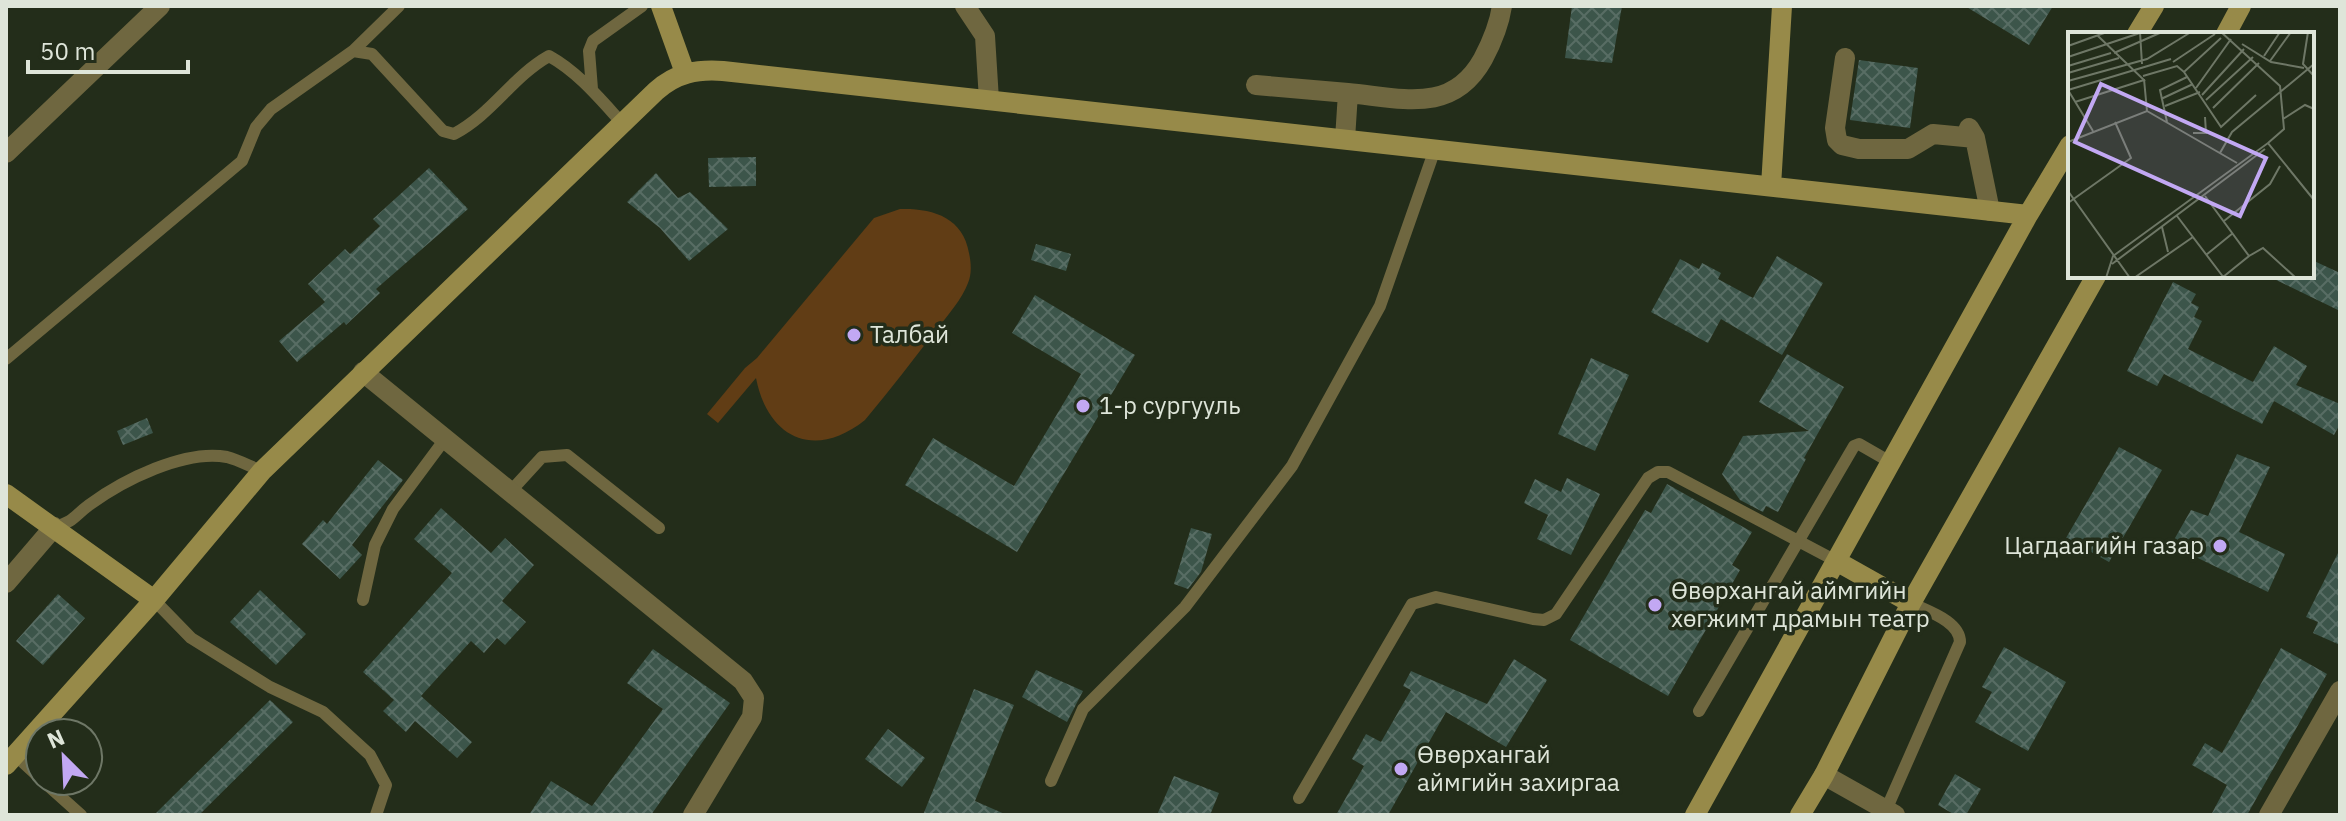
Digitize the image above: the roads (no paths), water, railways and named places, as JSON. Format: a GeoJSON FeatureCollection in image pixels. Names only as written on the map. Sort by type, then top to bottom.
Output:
{"type":"FeatureCollection","features":[{"type":"Feature","properties":{"kind":"street"},"geometry":{"type":"LineString","coordinates":[[6,153],[160,6]]}},
{"type":"Feature","properties":{"kind":"street"},"geometry":{"type":"LineString","coordinates":[[661,6],[685,73]]}},
{"type":"Feature","properties":{"kind":"street"},"geometry":{"type":"LineString","coordinates":[[1256,85],[1413,99],[1448,95],[1471,79],[1480,65],[1494,39],[1502,6]]}},
{"type":"Feature","properties":{"kind":"street"},"geometry":{"type":"LineString","coordinates":[[1771,186],[1782,6]]}},
{"type":"Feature","properties":{"kind":"street"},"geometry":{"type":"LineString","coordinates":[[2138,32],[2154,6]]}},
{"type":"Feature","properties":{"kind":"street"},"geometry":{"type":"LineString","coordinates":[[974,9],[985,36],[989,100]]}},
{"type":"Feature","properties":{"kind":"street"},"geometry":{"type":"LineString","coordinates":[[2227,32],[2237,9]]}},
{"type":"Feature","properties":{"kind":"street"},"geometry":{"type":"LineString","coordinates":[[1845,58],[1835,128],[1837,140],[1842,145],[1859,149],[1903,150],[1917,146],[1933,134],[1972,133],[1990,211]]}},
{"type":"Feature","properties":{"kind":"street"},"geometry":{"type":"LineString","coordinates":[[10,760],[154,600],[262,471],[622,123],[668,80],[685,73],[703,69],[2028,215]]}},
{"type":"Feature","properties":{"kind":"street"},"geometry":{"type":"LineString","coordinates":[[1345,139],[1348,93]]}},
{"type":"Feature","properties":{"kind":"street"},"geometry":{"type":"LineString","coordinates":[[1695,815],[2068,148]]}},
{"type":"Feature","properties":{"kind":"street"},"geometry":{"type":"LineString","coordinates":[[1800,815],[1824,775],[1911,603],[2095,278]]}},
{"type":"Feature","properties":{"kind":"street"},"geometry":{"type":"LineString","coordinates":[[363,372],[743,681],[754,698],[752,717],[700,812]]}},
{"type":"Feature","properties":{"kind":"street"},"geometry":{"type":"LineString","coordinates":[[6,494],[154,600]]}},
{"type":"Feature","properties":{"kind":"street"},"geometry":{"type":"LineString","coordinates":[[6,583],[54,527]]}},
{"type":"Feature","properties":{"kind":"street"},"geometry":{"type":"LineString","coordinates":[[1838,562],[1911,603]]}},
{"type":"Feature","properties":{"kind":"street"},"geometry":{"type":"LineString","coordinates":[[2269,815],[2340,691]]}},
{"type":"Feature","properties":{"kind":"street"},"geometry":{"type":"LineString","coordinates":[[1824,775],[1890,812]]}},
{"type":"Feature","properties":{"kind":"lane"},"geometry":{"type":"LineString","coordinates":[[6,359],[242,161],[256,127],[271,109],[353,51],[399,6]]}},
{"type":"Feature","properties":{"kind":"lane"},"geometry":{"type":"LineString","coordinates":[[592,89],[589,51],[593,41],[642,6]]}},
{"type":"Feature","properties":{"kind":"lane"},"geometry":{"type":"LineString","coordinates":[[353,51],[372,54],[443,131],[454,134],[480,118],[534,64],[549,56],[563,63],[592,89],[622,123]]}},
{"type":"Feature","properties":{"kind":"lane"},"geometry":{"type":"LineString","coordinates":[[1051,781],[1083,709],[1185,607],[1292,466],[1380,306],[1435,149]]}},
{"type":"Feature","properties":{"kind":"lane"},"geometry":{"type":"LineString","coordinates":[[363,600],[375,545],[393,509],[445,439]]}},
{"type":"Feature","properties":{"kind":"lane"},"geometry":{"type":"LineString","coordinates":[[1699,711],[1854,446],[1859,444],[1892,463]]}},
{"type":"Feature","properties":{"kind":"lane"},"geometry":{"type":"LineString","coordinates":[[510,492],[542,457],[567,455],[659,528]]}},
{"type":"Feature","properties":{"kind":"lane"},"geometry":{"type":"LineString","coordinates":[[54,527],[73,521],[89,505],[131,481],[196,456],[228,457],[262,471]]}},
{"type":"Feature","properties":{"kind":"lane"},"geometry":{"type":"LineString","coordinates":[[1299,798],[1412,604],[1436,597],[1533,619],[1544,620],[1556,614],[1648,478],[1658,472],[1668,472],[1838,562]]}},
{"type":"Feature","properties":{"kind":"lane"},"geometry":{"type":"LineString","coordinates":[[154,600],[191,638],[270,687],[323,712],[370,755],[386,785],[376,815]]}},
{"type":"Feature","properties":{"kind":"lane"},"geometry":{"type":"LineString","coordinates":[[1890,812],[1960,642],[1960,633],[1954,626],[1911,603]]}},
{"type":"Feature","properties":{"kind":"lane"},"geometry":{"type":"LineString","coordinates":[[61,797],[81,815]]}},
{"type":"Feature","properties":{"kind":"place","name":"Талбай"},"geometry":{"type":"Point","coordinates":[854,335]}},
{"type":"Feature","properties":{"kind":"place","name":"1-р сургууль"},"geometry":{"type":"Point","coordinates":[1083,406]}},
{"type":"Feature","properties":{"kind":"place","name":"Цагдаагийн газар"},"geometry":{"type":"Point","coordinates":[2220,546]}},
{"type":"Feature","properties":{"kind":"place","name":"Өвөрхангай аймгийн хөгжимт драмын театр"},"geometry":{"type":"Point","coordinates":[1655,605]}},
{"type":"Feature","properties":{"kind":"place","name":"Өвөрхангай аймгийн захиргаа"},"geometry":{"type":"Point","coordinates":[1401,769]}}]}
